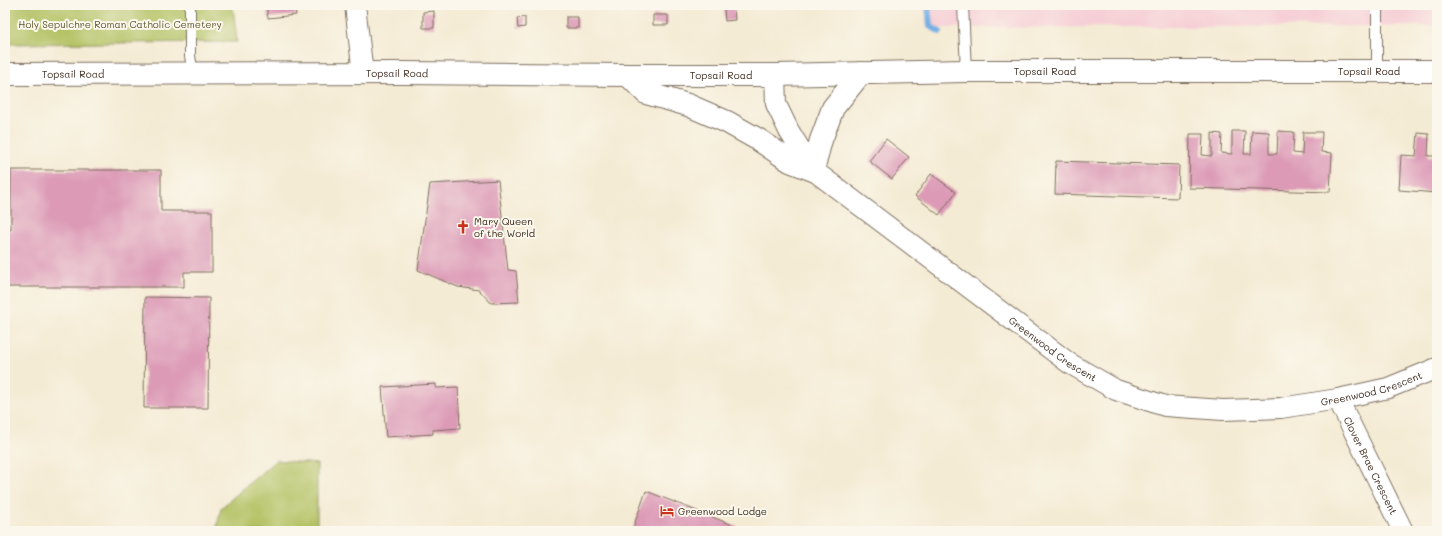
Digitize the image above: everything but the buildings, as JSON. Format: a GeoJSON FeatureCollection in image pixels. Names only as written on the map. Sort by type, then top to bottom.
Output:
{"type":"FeatureCollection","features":[{"type":"Feature","properties":{"kind":"main road","name":"Topsail Road"},"geometry":{"type":"LineString","coordinates":[[5,74],[410,73],[775,75],[966,71],[1437,71]]}},
{"type":"Feature","properties":{"kind":"main road"},"geometry":{"type":"LineString","coordinates":[[628,75],[646,93],[688,105],[727,122],[759,140],[790,161],[813,170],[821,140],[833,108],[861,73]]}},
{"type":"Feature","properties":{"kind":"street"},"geometry":{"type":"LineString","coordinates":[[355,5],[363,74]]}},
{"type":"Feature","properties":{"kind":"street","name":"Greenwood Crescent"},"geometry":{"type":"LineString","coordinates":[[775,75],[776,104],[789,131],[813,170],[1070,363],[1116,390],[1165,406],[1223,410],[1281,408],[1338,399],[1388,388],[1437,368]]}},
{"type":"Feature","properties":{"kind":"street","name":"Clover Brae Crescent"},"geometry":{"type":"LineString","coordinates":[[1338,399],[1403,531]]}},
{"type":"Feature","properties":{"kind":"lane"},"geometry":{"type":"LineString","coordinates":[[190,5],[190,56],[194,74]]}},
{"type":"Feature","properties":{"kind":"lane"},"geometry":{"type":"LineString","coordinates":[[963,5],[966,71]]}},
{"type":"Feature","properties":{"kind":"lane"},"geometry":{"type":"LineString","coordinates":[[1377,5],[1378,72]]}},
{"type":"Feature","properties":{"kind":"shaded area"},"geometry":{"type":"Polygon","coordinates":[[[925,5],[1437,5],[1437,26],[927,28],[925,5]]]}},
{"type":"Feature","properties":{"kind":"green space","name":"Holy Sepulchre Roman Catholic Cemetery"},"geometry":{"type":"Polygon","coordinates":[[[5,5],[233,5],[237,42],[5,44],[5,5]]]}},
{"type":"Feature","properties":{"kind":"green space"},"geometry":{"type":"Polygon","coordinates":[[[276,460],[317,464],[317,531],[216,531],[221,508],[276,460]]]}},
{"type":"Feature","properties":{"kind":"waterway"},"geometry":{"type":"LineString","coordinates":[[928,5],[930,26],[940,32]]}},
{"type":"Feature","properties":{"kind":"place","name":"Mary Queen of the World"},"geometry":{"type":"Point","coordinates":[463,227]}},
{"type":"Feature","properties":{"kind":"place","name":"Greenwood Lodge"},"geometry":{"type":"Point","coordinates":[667,511]}}]}
